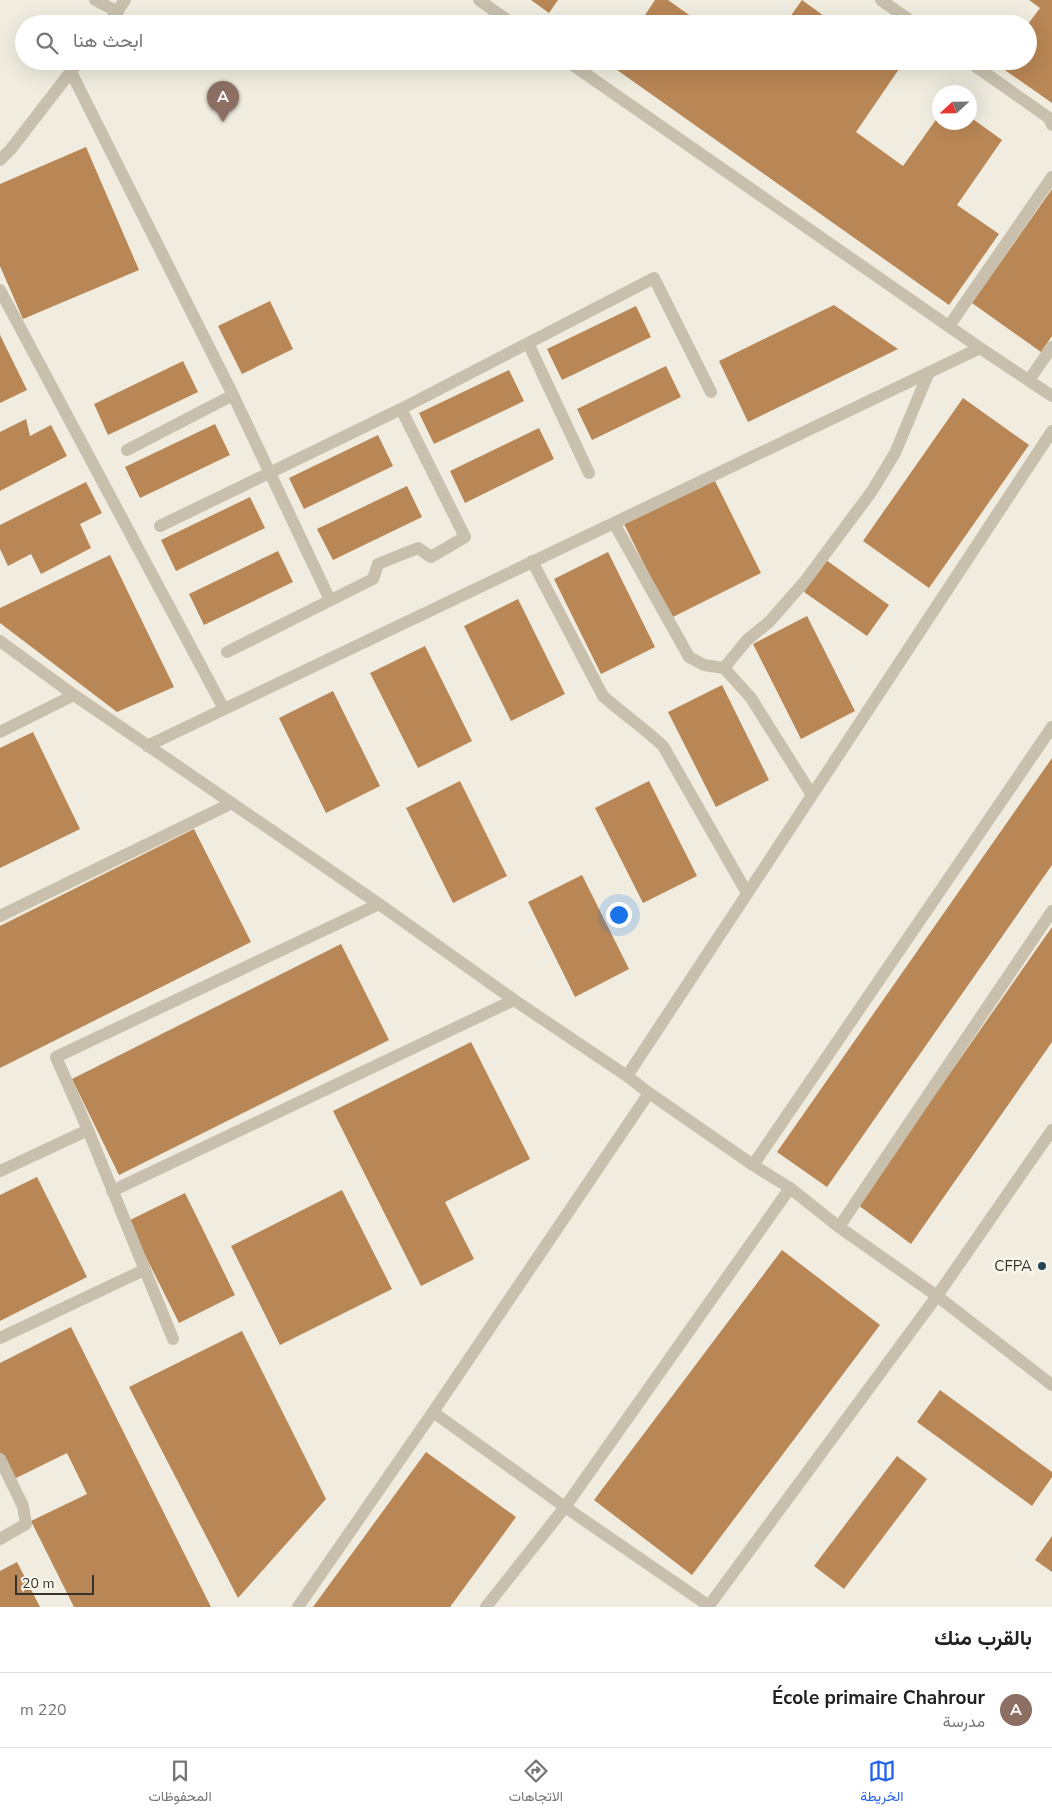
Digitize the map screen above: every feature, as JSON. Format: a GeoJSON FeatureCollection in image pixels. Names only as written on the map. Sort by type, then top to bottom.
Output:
{"type":"FeatureCollection","features":[{"type":"Feature","properties":{"kind":"street"},"geometry":{"type":"LineString","coordinates":[[95,0],[118,12]]}},
{"type":"Feature","properties":{"kind":"street"},"geometry":{"type":"LineString","coordinates":[[116,15],[126,0]]}},
{"type":"Feature","properties":{"kind":"street"},"geometry":{"type":"LineString","coordinates":[[478,0],[500,15]]}},
{"type":"Feature","properties":{"kind":"street"},"geometry":{"type":"LineString","coordinates":[[881,0],[902,15]]}},
{"type":"Feature","properties":{"kind":"street"},"geometry":{"type":"LineString","coordinates":[[580,70],[1052,396]]}},
{"type":"Feature","properties":{"kind":"street"},"geometry":{"type":"LineString","coordinates":[[981,70],[1048,118],[1052,124]]}},
{"type":"Feature","properties":{"kind":"street"},"geometry":{"type":"LineString","coordinates":[[0,160],[5,146],[71,72],[233,395],[330,600]]}},
{"type":"Feature","properties":{"kind":"street"},"geometry":{"type":"LineString","coordinates":[[948,326],[1052,177]]}},
{"type":"Feature","properties":{"kind":"street"},"geometry":{"type":"LineString","coordinates":[[160,526],[401,409],[654,278],[712,392]]}},
{"type":"Feature","properties":{"kind":"street"},"geometry":{"type":"LineString","coordinates":[[0,290],[224,709]]}},
{"type":"Feature","properties":{"kind":"street"},"geometry":{"type":"LineString","coordinates":[[528,343],[589,472]]}},
{"type":"Feature","properties":{"kind":"street"},"geometry":{"type":"LineString","coordinates":[[1029,380],[1052,347]]}},
{"type":"Feature","properties":{"kind":"street"},"geometry":{"type":"LineString","coordinates":[[147,746],[980,348]]}},
{"type":"Feature","properties":{"kind":"street"},"geometry":{"type":"LineString","coordinates":[[724,668],[747,640],[770,621],[805,582],[872,491],[895,453],[928,372]]}},
{"type":"Feature","properties":{"kind":"street"},"geometry":{"type":"LineString","coordinates":[[126,450],[233,395]]}},
{"type":"Feature","properties":{"kind":"street"},"geometry":{"type":"LineString","coordinates":[[227,652],[373,579],[378,564],[418,548],[432,557],[465,537],[401,409]]}},
{"type":"Feature","properties":{"kind":"street"},"geometry":{"type":"LineString","coordinates":[[627,1076],[1052,431]]}},
{"type":"Feature","properties":{"kind":"street"},"geometry":{"type":"LineString","coordinates":[[614,523],[689,657],[704,665],[724,668],[751,698],[812,795]]}},
{"type":"Feature","properties":{"kind":"street"},"geometry":{"type":"LineString","coordinates":[[532,561],[603,696],[620,712],[644,728],[663,746],[747,894]]}},
{"type":"Feature","properties":{"kind":"street"},"geometry":{"type":"LineString","coordinates":[[0,640],[74,696],[379,904],[753,1166],[790,1188],[839,1227],[937,1296],[1052,1385]]}},
{"type":"Feature","properties":{"kind":"street"},"geometry":{"type":"LineString","coordinates":[[0,732],[74,696]]}},
{"type":"Feature","properties":{"kind":"street"},"geometry":{"type":"LineString","coordinates":[[753,1166],[1052,727]]}},
{"type":"Feature","properties":{"kind":"street"},"geometry":{"type":"LineString","coordinates":[[0,916],[232,803]]}},
{"type":"Feature","properties":{"kind":"street"},"geometry":{"type":"LineString","coordinates":[[173,1339],[88,1130],[56,1057],[379,904]]}},
{"type":"Feature","properties":{"kind":"street"},"geometry":{"type":"LineString","coordinates":[[839,1227],[1052,911]]}},
{"type":"Feature","properties":{"kind":"street"},"geometry":{"type":"LineString","coordinates":[[112,1191],[514,1000]]}},
{"type":"Feature","properties":{"kind":"street"},"geometry":{"type":"LineString","coordinates":[[298,1607],[433,1412],[649,1093]]}},
{"type":"Feature","properties":{"kind":"street"},"geometry":{"type":"LineString","coordinates":[[0,1171],[88,1130]]}},
{"type":"Feature","properties":{"kind":"street"},"geometry":{"type":"LineString","coordinates":[[433,1412],[565,1507],[709,1606],[937,1296],[1052,1130]]}},
{"type":"Feature","properties":{"kind":"street"},"geometry":{"type":"LineString","coordinates":[[486,1607],[565,1507],[790,1188]]}},
{"type":"Feature","properties":{"kind":"street"},"geometry":{"type":"LineString","coordinates":[[0,1338],[144,1270]]}},
{"type":"Feature","properties":{"kind":"street"},"geometry":{"type":"LineString","coordinates":[[0,1459],[23,1506],[26,1524],[0,1539]]}},
{"type":"Feature","properties":{"kind":"building"},"geometry":{"type":"Polygon","coordinates":[[[531,0],[558,0],[549,13],[531,0]]]}},
{"type":"Feature","properties":{"kind":"building"},"geometry":{"type":"Polygon","coordinates":[[[655,0],[668,0],[689,15],[645,15],[655,0]]]}},
{"type":"Feature","properties":{"kind":"building"},"geometry":{"type":"Polygon","coordinates":[[[802,0],[823,15],[791,15],[802,0]]]}},
{"type":"Feature","properties":{"kind":"building"},"geometry":{"type":"Polygon","coordinates":[[[1029,0],[1052,0],[1052,103],[1005,70],[1037,70],[1037,15],[1035,15],[1040,8],[1029,0]]]}},
{"type":"Feature","properties":{"kind":"building"},"geometry":{"type":"Polygon","coordinates":[[[617,70],[898,70],[856,132],[903,166],[932,125],[932,130],[977,130],[977,122],[1002,140],[957,205],[999,234],[949,305],[617,70]]]}},
{"type":"Feature","properties":{"kind":"building"},"geometry":{"type":"Polygon","coordinates":[[[86,147],[139,270],[23,319],[0,266],[0,184],[86,147]]]}},
{"type":"Feature","properties":{"kind":"building"},"geometry":{"type":"Polygon","coordinates":[[[1052,189],[1052,336],[1041,352],[972,303],[1052,189]]]}},
{"type":"Feature","properties":{"kind":"building"},"geometry":{"type":"Polygon","coordinates":[[[270,301],[293,349],[242,374],[218,326],[270,301]]]}},
{"type":"Feature","properties":{"kind":"building"},"geometry":{"type":"Polygon","coordinates":[[[834,305],[898,349],[748,422],[719,361],[834,305]]]}},
{"type":"Feature","properties":{"kind":"building"},"geometry":{"type":"Polygon","coordinates":[[[636,306],[651,337],[562,380],[547,349],[636,306]]]}},
{"type":"Feature","properties":{"kind":"building"},"geometry":{"type":"Polygon","coordinates":[[[0,335],[27,390],[0,403],[0,335]]]}},
{"type":"Feature","properties":{"kind":"building"},"geometry":{"type":"Polygon","coordinates":[[[183,361],[198,392],[108,435],[94,404],[183,361]]]}},
{"type":"Feature","properties":{"kind":"building"},"geometry":{"type":"Polygon","coordinates":[[[666,366],[681,397],[592,440],[577,409],[666,366]]]}},
{"type":"Feature","properties":{"kind":"building"},"geometry":{"type":"Polygon","coordinates":[[[509,370],[524,401],[434,444],[419,413],[509,370]]]}},
{"type":"Feature","properties":{"kind":"building"},"geometry":{"type":"Polygon","coordinates":[[[963,398],[1029,445],[929,588],[863,541],[963,398]]]}},
{"type":"Feature","properties":{"kind":"building"},"geometry":{"type":"Polygon","coordinates":[[[26,419],[30,436],[51,425],[67,456],[0,491],[0,432],[26,419]]]}},
{"type":"Feature","properties":{"kind":"building"},"geometry":{"type":"Polygon","coordinates":[[[215,424],[230,455],[140,498],[125,467],[215,424]]]}},
{"type":"Feature","properties":{"kind":"building"},"geometry":{"type":"Polygon","coordinates":[[[539,428],[554,459],[465,503],[450,471],[539,428]]]}},
{"type":"Feature","properties":{"kind":"building"},"geometry":{"type":"Polygon","coordinates":[[[378,435],[393,466],[304,509],[289,478],[378,435]]]}},
{"type":"Feature","properties":{"kind":"building"},"geometry":{"type":"Polygon","coordinates":[[[714,479],[761,573],[671,618],[624,524],[714,479]]]}},
{"type":"Feature","properties":{"kind":"building"},"geometry":{"type":"Polygon","coordinates":[[[86,482],[102,513],[80,524],[91,548],[41,574],[31,554],[8,566],[0,549],[0,525],[86,482]]]}},
{"type":"Feature","properties":{"kind":"building"},"geometry":{"type":"Polygon","coordinates":[[[407,486],[422,517],[333,560],[317,529],[407,486]]]}},
{"type":"Feature","properties":{"kind":"building"},"geometry":{"type":"Polygon","coordinates":[[[250,497],[265,528],[176,571],[161,540],[250,497]]]}},
{"type":"Feature","properties":{"kind":"building"},"geometry":{"type":"Polygon","coordinates":[[[278,551],[293,582],[204,625],[189,594],[278,551]]]}},
{"type":"Feature","properties":{"kind":"building"},"geometry":{"type":"Polygon","coordinates":[[[608,552],[655,647],[601,674],[554,579],[608,552]]]}},
{"type":"Feature","properties":{"kind":"building"},"geometry":{"type":"Polygon","coordinates":[[[110,555],[174,687],[117,712],[0,623],[0,608],[110,555]]]}},
{"type":"Feature","properties":{"kind":"building"},"geometry":{"type":"Polygon","coordinates":[[[826,560],[889,605],[867,636],[804,592],[826,560]]]}},
{"type":"Feature","properties":{"kind":"building"},"geometry":{"type":"Polygon","coordinates":[[[518,599],[565,694],[511,721],[464,626],[518,599]]]}},
{"type":"Feature","properties":{"kind":"building"},"geometry":{"type":"Polygon","coordinates":[[[807,616],[855,711],[801,739],[753,644],[807,616]]]}},
{"type":"Feature","properties":{"kind":"building"},"geometry":{"type":"Polygon","coordinates":[[[425,646],[472,741],[418,768],[370,673],[425,646]]]}},
{"type":"Feature","properties":{"kind":"building"},"geometry":{"type":"Polygon","coordinates":[[[722,685],[769,780],[716,807],[668,712],[722,685]]]}},
{"type":"Feature","properties":{"kind":"building"},"geometry":{"type":"Polygon","coordinates":[[[333,691],[380,786],[326,813],[279,718],[333,691]]]}},
{"type":"Feature","properties":{"kind":"building"},"geometry":{"type":"Polygon","coordinates":[[[33,732],[80,829],[0,868],[0,748],[33,732]]]}},
{"type":"Feature","properties":{"kind":"building"},"geometry":{"type":"Polygon","coordinates":[[[1052,758],[1052,865],[827,1187],[777,1152],[1052,758]]]}},
{"type":"Feature","properties":{"kind":"building"},"geometry":{"type":"Polygon","coordinates":[[[460,781],[507,876],[453,903],[406,808],[460,781]]]}},
{"type":"Feature","properties":{"kind":"building"},"geometry":{"type":"Polygon","coordinates":[[[649,781],[697,876],[643,903],[595,808],[649,781]]]}},
{"type":"Feature","properties":{"kind":"building"},"geometry":{"type":"Polygon","coordinates":[[[194,829],[251,942],[0,1068],[0,926],[194,829]]]}},
{"type":"Feature","properties":{"kind":"building"},"geometry":{"type":"Polygon","coordinates":[[[582,875],[629,969],[575,997],[528,902],[582,875]]]}},
{"type":"Feature","properties":{"kind":"building"},"geometry":{"type":"Polygon","coordinates":[[[1052,927],[1052,1042],[911,1244],[858,1205],[1052,927]]]}},
{"type":"Feature","properties":{"kind":"building"},"geometry":{"type":"Polygon","coordinates":[[[341,944],[389,1040],[119,1175],[72,1079],[341,944]]]}},
{"type":"Feature","properties":{"kind":"building"},"geometry":{"type":"Polygon","coordinates":[[[471,1042],[530,1159],[445,1202],[474,1259],[421,1286],[333,1111],[471,1042]]]}},
{"type":"Feature","properties":{"kind":"building"},"geometry":{"type":"Polygon","coordinates":[[[37,1177],[87,1277],[0,1321],[0,1195],[37,1177]]]}},
{"type":"Feature","properties":{"kind":"building"},"geometry":{"type":"Polygon","coordinates":[[[342,1190],[392,1289],[280,1345],[231,1246],[342,1190]]]}},
{"type":"Feature","properties":{"kind":"building"},"geometry":{"type":"Polygon","coordinates":[[[185,1193],[235,1295],[179,1323],[128,1221],[185,1193]]]}},
{"type":"Feature","properties":{"kind":"building"},"geometry":{"type":"Polygon","coordinates":[[[782,1250],[880,1325],[692,1575],[594,1500],[782,1250]]]}},
{"type":"Feature","properties":{"kind":"building"},"geometry":{"type":"Polygon","coordinates":[[[71,1327],[211,1607],[74,1607],[31,1521],[87,1494],[67,1453],[12,1480],[0,1455],[0,1363],[71,1327]]]}},
{"type":"Feature","properties":{"kind":"building"},"geometry":{"type":"Polygon","coordinates":[[[242,1331],[326,1499],[238,1598],[129,1387],[242,1331]]]}},
{"type":"Feature","properties":{"kind":"building"},"geometry":{"type":"Polygon","coordinates":[[[940,1390],[1052,1472],[1052,1477],[1032,1506],[917,1422],[940,1390]]]}},
{"type":"Feature","properties":{"kind":"building"},"geometry":{"type":"Polygon","coordinates":[[[426,1452],[516,1517],[450,1607],[313,1607],[426,1452]]]}},
{"type":"Feature","properties":{"kind":"building"},"geometry":{"type":"Polygon","coordinates":[[[897,1456],[927,1479],[844,1589],[814,1566],[897,1456]]]}},
{"type":"Feature","properties":{"kind":"building"},"geometry":{"type":"Polygon","coordinates":[[[1052,1536],[1052,1572],[1035,1560],[1052,1536]]]}},
{"type":"Feature","properties":{"kind":"building"},"geometry":{"type":"Polygon","coordinates":[[[17,1562],[40,1607],[0,1607],[0,1571],[17,1562]]]}},
{"type":"Feature","properties":{"kind":"place","name":"École primaire Chahrour"},"geometry":{"type":"Point","coordinates":[223,122]}},
{"type":"Feature","properties":{"kind":"place","name":"CFPA"},"geometry":{"type":"Point","coordinates":[1042,1266]}}]}
